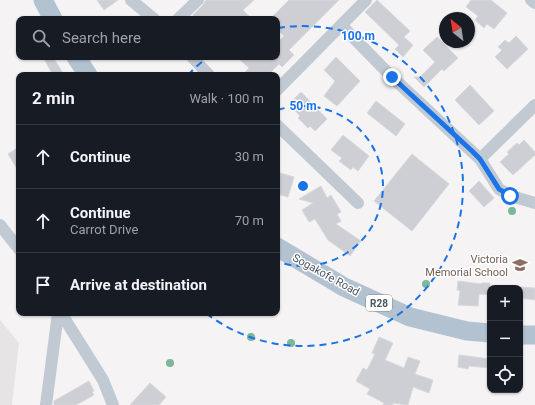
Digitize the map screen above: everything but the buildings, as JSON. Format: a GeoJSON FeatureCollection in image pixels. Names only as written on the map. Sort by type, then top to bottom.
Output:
{"type":"FeatureCollection","features":[{"type":"Feature","properties":{"kind":"main road"},"geometry":{"type":"LineString","coordinates":[[43,0],[51,16]]}},
{"type":"Feature","properties":{"kind":"main road"},"geometry":{"type":"LineString","coordinates":[[78,60],[86,72]]}},
{"type":"Feature","properties":{"kind":"main road","name":"Sogakofe Road"},"geometry":{"type":"LineString","coordinates":[[280,249],[344,287],[410,317],[467,331],[487,332]]}},
{"type":"Feature","properties":{"kind":"main road"},"geometry":{"type":"LineString","coordinates":[[523,335],[535,335]]}},
{"type":"Feature","properties":{"kind":"street"},"geometry":{"type":"LineString","coordinates":[[131,0],[150,16]]}},
{"type":"Feature","properties":{"kind":"street"},"geometry":{"type":"LineString","coordinates":[[181,16],[198,0]]}},
{"type":"Feature","properties":{"kind":"street"},"geometry":{"type":"LineString","coordinates":[[280,87],[366,0]]}},
{"type":"Feature","properties":{"kind":"street"},"geometry":{"type":"LineString","coordinates":[[532,0],[535,3]]}},
{"type":"Feature","properties":{"kind":"street"},"geometry":{"type":"LineString","coordinates":[[341,25],[392,77],[480,159],[499,189],[510,196],[535,204]]}},
{"type":"Feature","properties":{"kind":"street"},"geometry":{"type":"LineString","coordinates":[[195,60],[206,72]]}},
{"type":"Feature","properties":{"kind":"street"},"geometry":{"type":"LineString","coordinates":[[480,159],[535,105]]}},
{"type":"Feature","properties":{"kind":"street"},"geometry":{"type":"LineString","coordinates":[[280,128],[358,203]]}},
{"type":"Feature","properties":{"kind":"street"},"geometry":{"type":"LineString","coordinates":[[0,225],[16,245]]}},
{"type":"Feature","properties":{"kind":"street"},"geometry":{"type":"LineString","coordinates":[[46,405],[58,316]]}},
{"type":"Feature","properties":{"kind":"street"},"geometry":{"type":"LineString","coordinates":[[64,316],[103,380],[113,405]]}},
{"type":"Feature","properties":{"kind":"shaded area"},"geometry":{"type":"Polygon","coordinates":[[[0,320],[19,343],[12,405],[0,405],[0,320]]]}},
{"type":"Feature","properties":{"kind":"place","name":"Victoria Memorial School"},"geometry":{"type":"Point","coordinates":[520,265]}},
{"type":"Feature","properties":{"kind":"route"},"geometry":{"type":"LineString","coordinates":[[392,77],[480,159],[490,178],[499,189],[510,196]]}}]}
